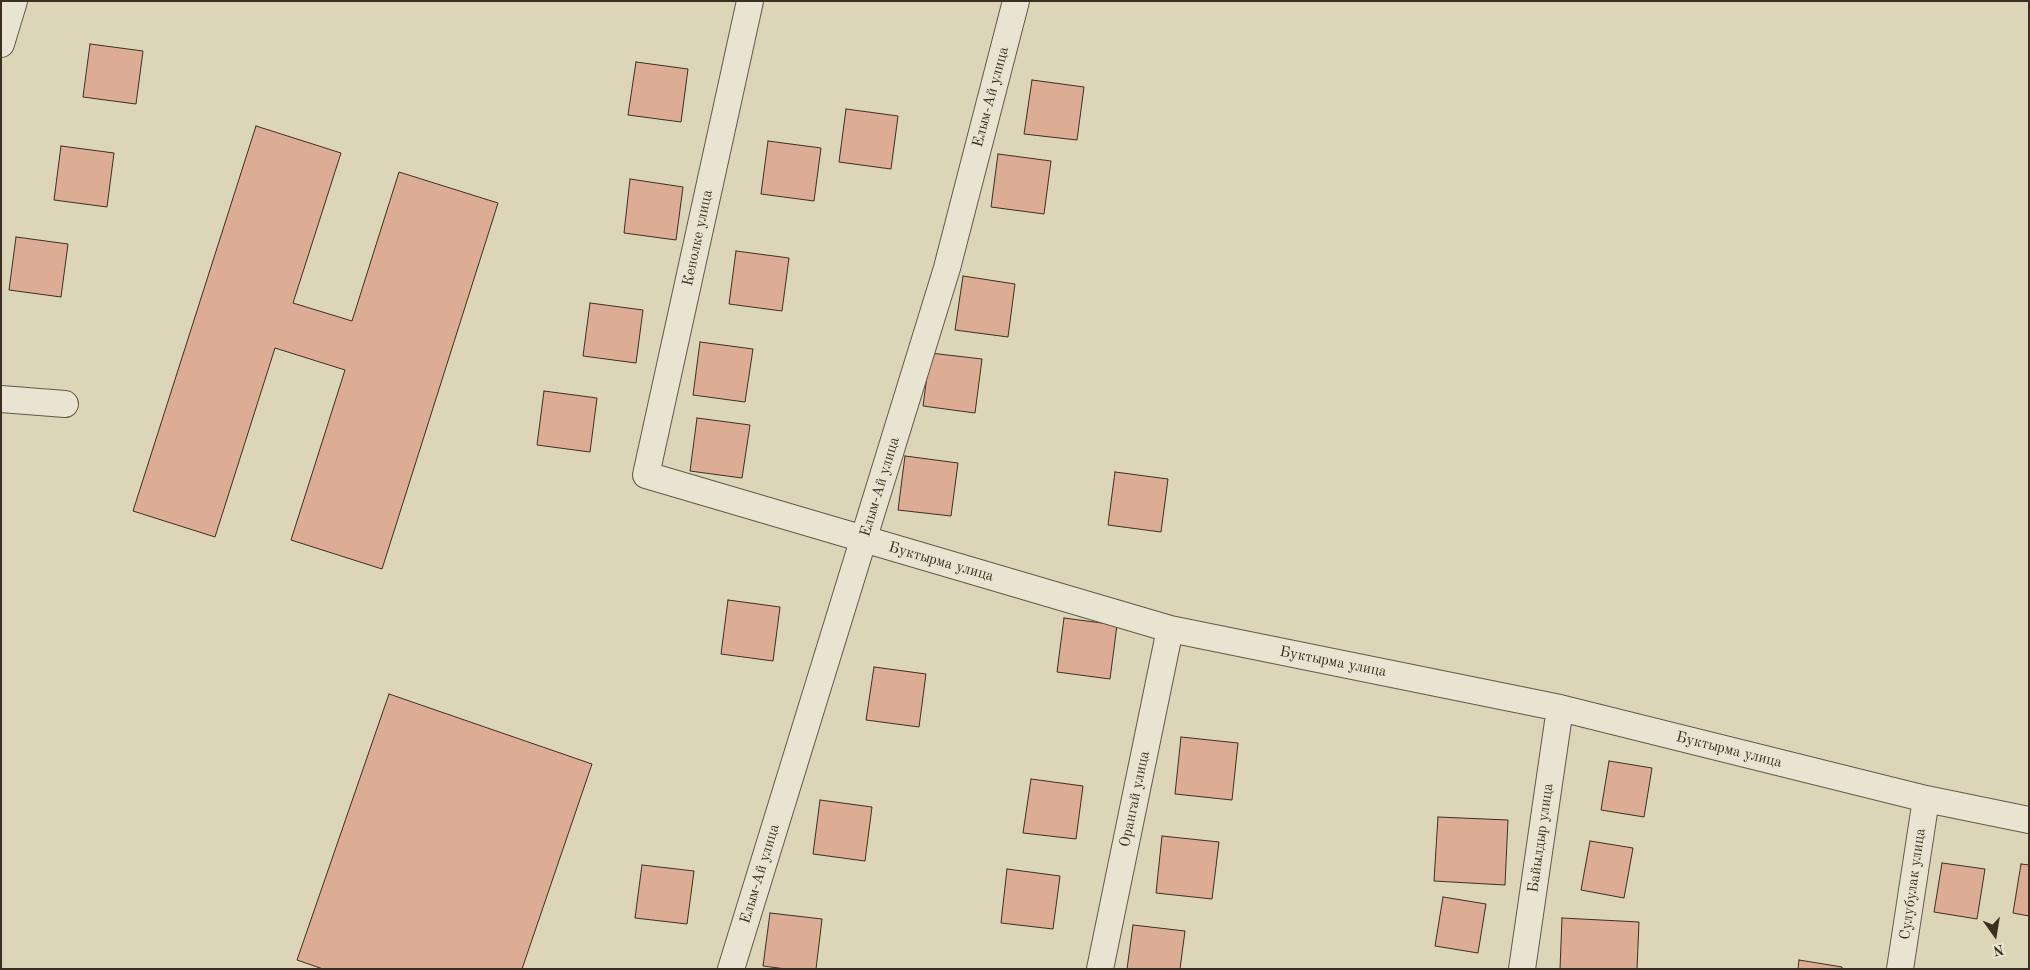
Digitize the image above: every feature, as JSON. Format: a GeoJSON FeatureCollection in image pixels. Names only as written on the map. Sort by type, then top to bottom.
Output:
{"type":"FeatureCollection","features":[{"type":"Feature","properties":{"kind":"street"},"geometry":{"type":"LineString","coordinates":[[1,44],[14,1]]}},
{"type":"Feature","properties":{"kind":"street","name":"Кенолке улица"},"geometry":{"type":"LineString","coordinates":[[646,475],[750,1]]}},
{"type":"Feature","properties":{"kind":"street","name":"Елым-Ай улица"},"geometry":{"type":"LineString","coordinates":[[731,969],[947,268],[1016,1]]}},
{"type":"Feature","properties":{"kind":"street"},"geometry":{"type":"LineString","coordinates":[[1,399],[65,404]]}},
{"type":"Feature","properties":{"kind":"street","name":"Буктырма улица"},"geometry":{"type":"LineString","coordinates":[[646,475],[1170,629],[1560,708],[1926,799],[2029,820]]}},
{"type":"Feature","properties":{"kind":"street","name":"Орангай улица"},"geometry":{"type":"LineString","coordinates":[[1100,969],[1170,629]]}},
{"type":"Feature","properties":{"kind":"street","name":"Байылдыр улица"},"geometry":{"type":"LineString","coordinates":[[1522,969],[1560,708]]}},
{"type":"Feature","properties":{"kind":"street","name":"Сулубулак улица"},"geometry":{"type":"LineString","coordinates":[[1900,969],[1926,799]]}},
{"type":"Feature","properties":{"kind":"building"},"geometry":{"type":"Polygon","coordinates":[[[90,44],[143,51],[136,104],[83,97],[90,44]]]}},
{"type":"Feature","properties":{"kind":"building"},"geometry":{"type":"Polygon","coordinates":[[[636,62],[688,69],[681,122],[628,115],[636,62]]]}},
{"type":"Feature","properties":{"kind":"building"},"geometry":{"type":"Polygon","coordinates":[[[1032,80],[1084,87],[1077,140],[1024,134],[1032,80]]]}},
{"type":"Feature","properties":{"kind":"building"},"geometry":{"type":"Polygon","coordinates":[[[846,109],[898,116],[891,169],[839,162],[846,109]]]}},
{"type":"Feature","properties":{"kind":"building"},"geometry":{"type":"Polygon","coordinates":[[[256,126],[341,153],[293,303],[352,321],[399,172],[498,203],[382,569],[291,540],[345,370],[275,348],[215,537],[133,511],[256,126]]]}},
{"type":"Feature","properties":{"kind":"building"},"geometry":{"type":"Polygon","coordinates":[[[768,141],[821,148],[814,201],[761,194],[768,141]]]}},
{"type":"Feature","properties":{"kind":"building"},"geometry":{"type":"Polygon","coordinates":[[[61,146],[114,153],[107,207],[54,200],[61,146]]]}},
{"type":"Feature","properties":{"kind":"building"},"geometry":{"type":"Polygon","coordinates":[[[998,154],[1051,161],[1044,214],[991,207],[998,154]]]}},
{"type":"Feature","properties":{"kind":"building"},"geometry":{"type":"Polygon","coordinates":[[[630,179],[683,187],[676,240],[624,233],[630,179]]]}},
{"type":"Feature","properties":{"kind":"building"},"geometry":{"type":"Polygon","coordinates":[[[16,237],[68,244],[61,297],[9,290],[16,237]]]}},
{"type":"Feature","properties":{"kind":"building"},"geometry":{"type":"Polygon","coordinates":[[[736,251],[789,258],[782,311],[729,304],[736,251]]]}},
{"type":"Feature","properties":{"kind":"building"},"geometry":{"type":"Polygon","coordinates":[[[963,276],[1015,284],[1008,337],[955,330],[963,276]]]}},
{"type":"Feature","properties":{"kind":"building"},"geometry":{"type":"Polygon","coordinates":[[[590,303],[643,310],[636,363],[583,356],[590,303]]]}},
{"type":"Feature","properties":{"kind":"building"},"geometry":{"type":"Polygon","coordinates":[[[700,342],[753,349],[745,402],[693,395],[700,342]]]}},
{"type":"Feature","properties":{"kind":"building"},"geometry":{"type":"Polygon","coordinates":[[[930,353],[982,359],[975,413],[923,406],[930,353]]]}},
{"type":"Feature","properties":{"kind":"building"},"geometry":{"type":"Polygon","coordinates":[[[544,391],[597,398],[590,452],[537,445],[544,391]]]}},
{"type":"Feature","properties":{"kind":"building"},"geometry":{"type":"Polygon","coordinates":[[[697,418],[750,425],[742,478],[690,471],[697,418]]]}},
{"type":"Feature","properties":{"kind":"building"},"geometry":{"type":"Polygon","coordinates":[[[905,456],[958,463],[951,516],[898,510],[905,456]]]}},
{"type":"Feature","properties":{"kind":"building"},"geometry":{"type":"Polygon","coordinates":[[[1115,472],[1168,479],[1161,532],[1108,525],[1115,472]]]}},
{"type":"Feature","properties":{"kind":"building"},"geometry":{"type":"Polygon","coordinates":[[[728,600],[780,607],[773,661],[721,654],[728,600]]]}},
{"type":"Feature","properties":{"kind":"building"},"geometry":{"type":"Polygon","coordinates":[[[1064,618],[1117,625],[1110,679],[1057,672],[1064,618]]]}},
{"type":"Feature","properties":{"kind":"building"},"geometry":{"type":"Polygon","coordinates":[[[874,667],[926,674],[919,727],[866,720],[874,667]]]}},
{"type":"Feature","properties":{"kind":"building"},"geometry":{"type":"Polygon","coordinates":[[[389,694],[592,764],[522,969],[323,969],[297,960],[389,694]]]}},
{"type":"Feature","properties":{"kind":"building"},"geometry":{"type":"Polygon","coordinates":[[[1181,737],[1238,743],[1232,800],[1175,794],[1181,737]]]}},
{"type":"Feature","properties":{"kind":"building"},"geometry":{"type":"Polygon","coordinates":[[[1609,761],[1652,768],[1644,817],[1601,810],[1609,761]]]}},
{"type":"Feature","properties":{"kind":"building"},"geometry":{"type":"Polygon","coordinates":[[[1031,779],[1083,786],[1076,839],[1023,833],[1031,779]]]}},
{"type":"Feature","properties":{"kind":"building"},"geometry":{"type":"Polygon","coordinates":[[[820,800],[872,807],[865,861],[813,854],[820,800]]]}},
{"type":"Feature","properties":{"kind":"building"},"geometry":{"type":"Polygon","coordinates":[[[1438,817],[1508,820],[1505,885],[1434,881],[1438,817]]]}},
{"type":"Feature","properties":{"kind":"building"},"geometry":{"type":"Polygon","coordinates":[[[1162,836],[1219,842],[1212,899],[1156,893],[1162,836]]]}},
{"type":"Feature","properties":{"kind":"building"},"geometry":{"type":"Polygon","coordinates":[[[1590,841],[1633,848],[1624,898],[1581,890],[1590,841]]]}},
{"type":"Feature","properties":{"kind":"building"},"geometry":{"type":"Polygon","coordinates":[[[1942,863],[1985,869],[1977,919],[1934,912],[1942,863]]]}},
{"type":"Feature","properties":{"kind":"building"},"geometry":{"type":"Polygon","coordinates":[[[2021,864],[2029,865],[2029,916],[2013,913],[2021,864]]]}},
{"type":"Feature","properties":{"kind":"building"},"geometry":{"type":"Polygon","coordinates":[[[642,865],[694,871],[687,924],[635,918],[642,865]]]}},
{"type":"Feature","properties":{"kind":"building"},"geometry":{"type":"Polygon","coordinates":[[[1007,869],[1060,876],[1053,929],[1001,923],[1007,869]]]}},
{"type":"Feature","properties":{"kind":"building"},"geometry":{"type":"Polygon","coordinates":[[[1443,897],[1486,904],[1478,953],[1435,946],[1443,897]]]}},
{"type":"Feature","properties":{"kind":"building"},"geometry":{"type":"Polygon","coordinates":[[[770,913],[822,919],[816,969],[786,969],[763,966],[770,913]]]}},
{"type":"Feature","properties":{"kind":"building"},"geometry":{"type":"Polygon","coordinates":[[[1562,918],[1639,922],[1637,969],[1560,969],[1562,918]]]}},
{"type":"Feature","properties":{"kind":"building"},"geometry":{"type":"Polygon","coordinates":[[[1133,925],[1185,931],[1180,969],[1127,969],[1133,925]]]}},
{"type":"Feature","properties":{"kind":"building"},"geometry":{"type":"Polygon","coordinates":[[[1799,960],[1842,967],[1842,969],[1798,969],[1799,960]]]}}]}
